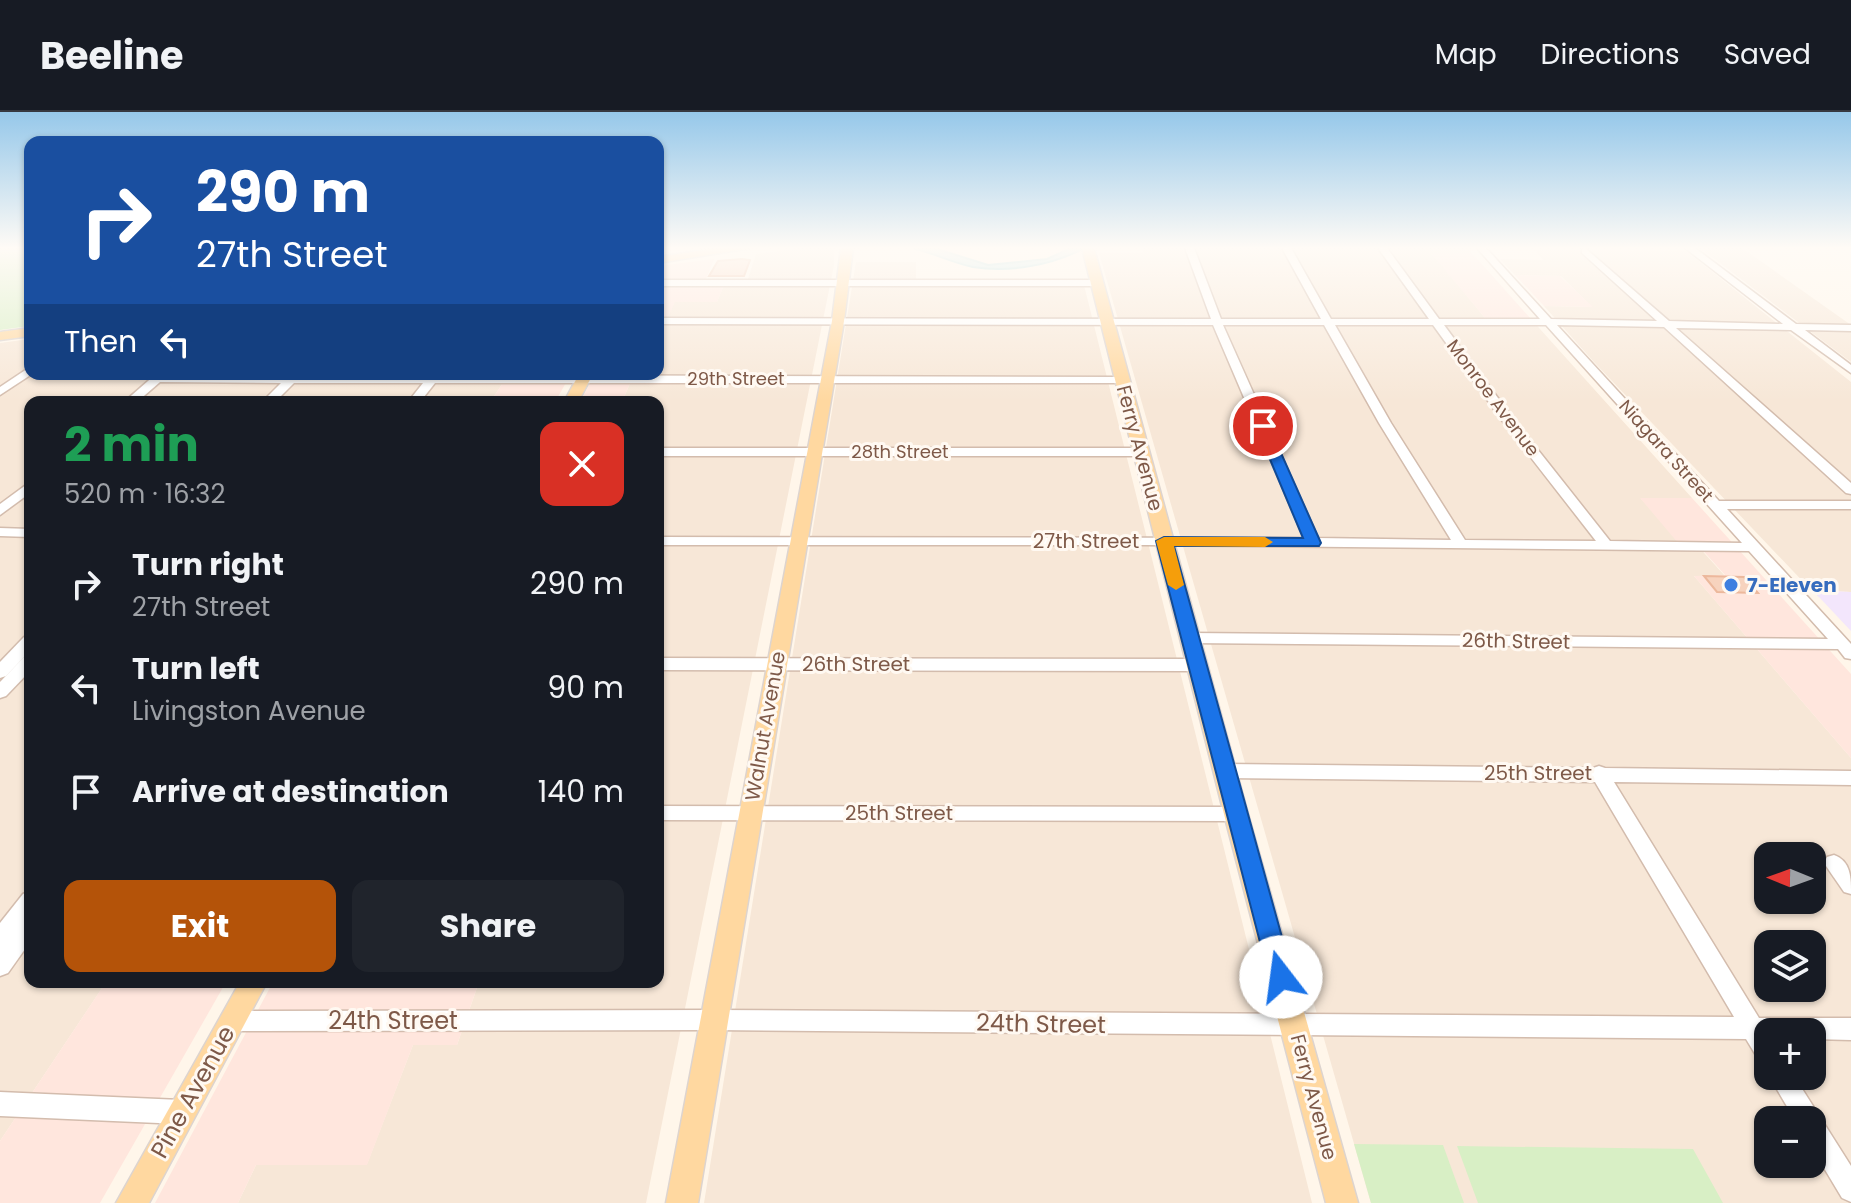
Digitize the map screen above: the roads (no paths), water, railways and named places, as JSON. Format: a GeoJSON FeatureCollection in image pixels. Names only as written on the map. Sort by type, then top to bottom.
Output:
{"type":"FeatureCollection","features":[{"type":"Feature","properties":{"kind":"main road","name":"Walnut Avenue"},"geometry":{"type":"LineString","coordinates":[[682,1203],[842,299]]}},
{"type":"Feature","properties":{"kind":"main road","name":"Ferry Avenue"},"geometry":{"type":"LineString","coordinates":[[1101,299],[1342,1203]]}},
{"type":"Feature","properties":{"kind":"main road"},"geometry":{"type":"LineString","coordinates":[[0,336],[24,333]]}},
{"type":"Feature","properties":{"kind":"main road","name":"Pine Avenue"},"geometry":{"type":"LineString","coordinates":[[132,1203],[250,988]]}},
{"type":"Feature","properties":{"kind":"street"},"geometry":{"type":"LineString","coordinates":[[1208,299],[1313,543]]}},
{"type":"Feature","properties":{"kind":"street"},"geometry":{"type":"LineString","coordinates":[[1314,299],[1385,423],[1461,544]]}},
{"type":"Feature","properties":{"kind":"street","name":"Monroe Avenue"},"geometry":{"type":"LineString","coordinates":[[1420,299],[1508,420],[1606,545]]}},
{"type":"Feature","properties":{"kind":"street","name":"Niagara Street"},"geometry":{"type":"LineString","coordinates":[[1527,299],[1846,649]]}},
{"type":"Feature","properties":{"kind":"street"},"geometry":{"type":"LineString","coordinates":[[1638,299],[1851,490]]}},
{"type":"Feature","properties":{"kind":"street"},"geometry":{"type":"LineString","coordinates":[[1758,299],[1851,370]]}},
{"type":"Feature","properties":{"kind":"street"},"geometry":{"type":"LineString","coordinates":[[664,321],[1548,322],[1851,328]]}},
{"type":"Feature","properties":{"kind":"street"},"geometry":{"type":"LineString","coordinates":[[0,392],[24,374]]}},
{"type":"Feature","properties":{"kind":"street","name":"29th Street"},"geometry":{"type":"LineString","coordinates":[[664,377],[1123,380]]}},
{"type":"Feature","properties":{"kind":"street"},"geometry":{"type":"LineString","coordinates":[[137,396],[155,380]]}},
{"type":"Feature","properties":{"kind":"street"},"geometry":{"type":"LineString","coordinates":[[275,396],[294,380]]}},
{"type":"Feature","properties":{"kind":"street"},"geometry":{"type":"LineString","coordinates":[[284,396],[296,380]]}},
{"type":"Feature","properties":{"kind":"street"},"geometry":{"type":"LineString","coordinates":[[420,396],[437,380]]}},
{"type":"Feature","properties":{"kind":"street","name":"28th Street"},"geometry":{"type":"LineString","coordinates":[[664,452],[1142,452]]}},
{"type":"Feature","properties":{"kind":"street"},"geometry":{"type":"LineString","coordinates":[[0,511],[24,491]]}},
{"type":"Feature","properties":{"kind":"street"},"geometry":{"type":"LineString","coordinates":[[1715,505],[1851,505]]}},
{"type":"Feature","properties":{"kind":"street"},"geometry":{"type":"LineString","coordinates":[[0,532],[24,533]]}},
{"type":"Feature","properties":{"kind":"street","name":"27th Street"},"geometry":{"type":"LineString","coordinates":[[664,541],[1164,541],[1753,547]]}},
{"type":"Feature","properties":{"kind":"street","name":"26th Street"},"geometry":{"type":"LineString","coordinates":[[1190,638],[1846,649]]}},
{"type":"Feature","properties":{"kind":"street"},"geometry":{"type":"LineString","coordinates":[[0,672],[24,647]]}},
{"type":"Feature","properties":{"kind":"street","name":"26th Street"},"geometry":{"type":"LineString","coordinates":[[664,664],[1197,665]]}},
{"type":"Feature","properties":{"kind":"street"},"geometry":{"type":"LineString","coordinates":[[0,692],[24,667]]}},
{"type":"Feature","properties":{"kind":"street","name":"25th Street"},"geometry":{"type":"LineString","coordinates":[[1225,771],[1851,778]]}},
{"type":"Feature","properties":{"kind":"street"},"geometry":{"type":"LineString","coordinates":[[1599,773],[1754,1032]]}},
{"type":"Feature","properties":{"kind":"street","name":"25th Street"},"geometry":{"type":"LineString","coordinates":[[664,813],[1236,814]]}},
{"type":"Feature","properties":{"kind":"street"},"geometry":{"type":"LineString","coordinates":[[1834,863],[1851,886]]}},
{"type":"Feature","properties":{"kind":"street"},"geometry":{"type":"LineString","coordinates":[[0,939],[24,908]]}},
{"type":"Feature","properties":{"kind":"street"},"geometry":{"type":"LineString","coordinates":[[0,966],[24,934]]}},
{"type":"Feature","properties":{"kind":"street","name":"24th Street"},"geometry":{"type":"LineString","coordinates":[[231,1021],[714,1020],[1295,1027],[1851,1029]]}},
{"type":"Feature","properties":{"kind":"street"},"geometry":{"type":"LineString","coordinates":[[0,1104],[181,1112]]}},
{"type":"Feature","properties":{"kind":"street"},"geometry":{"type":"LineString","coordinates":[[1826,1148],[1851,1189]]}},
{"type":"Feature","properties":{"kind":"place","name":"7-Eleven"},"geometry":{"type":"Point","coordinates":[1731,585]}}]}
